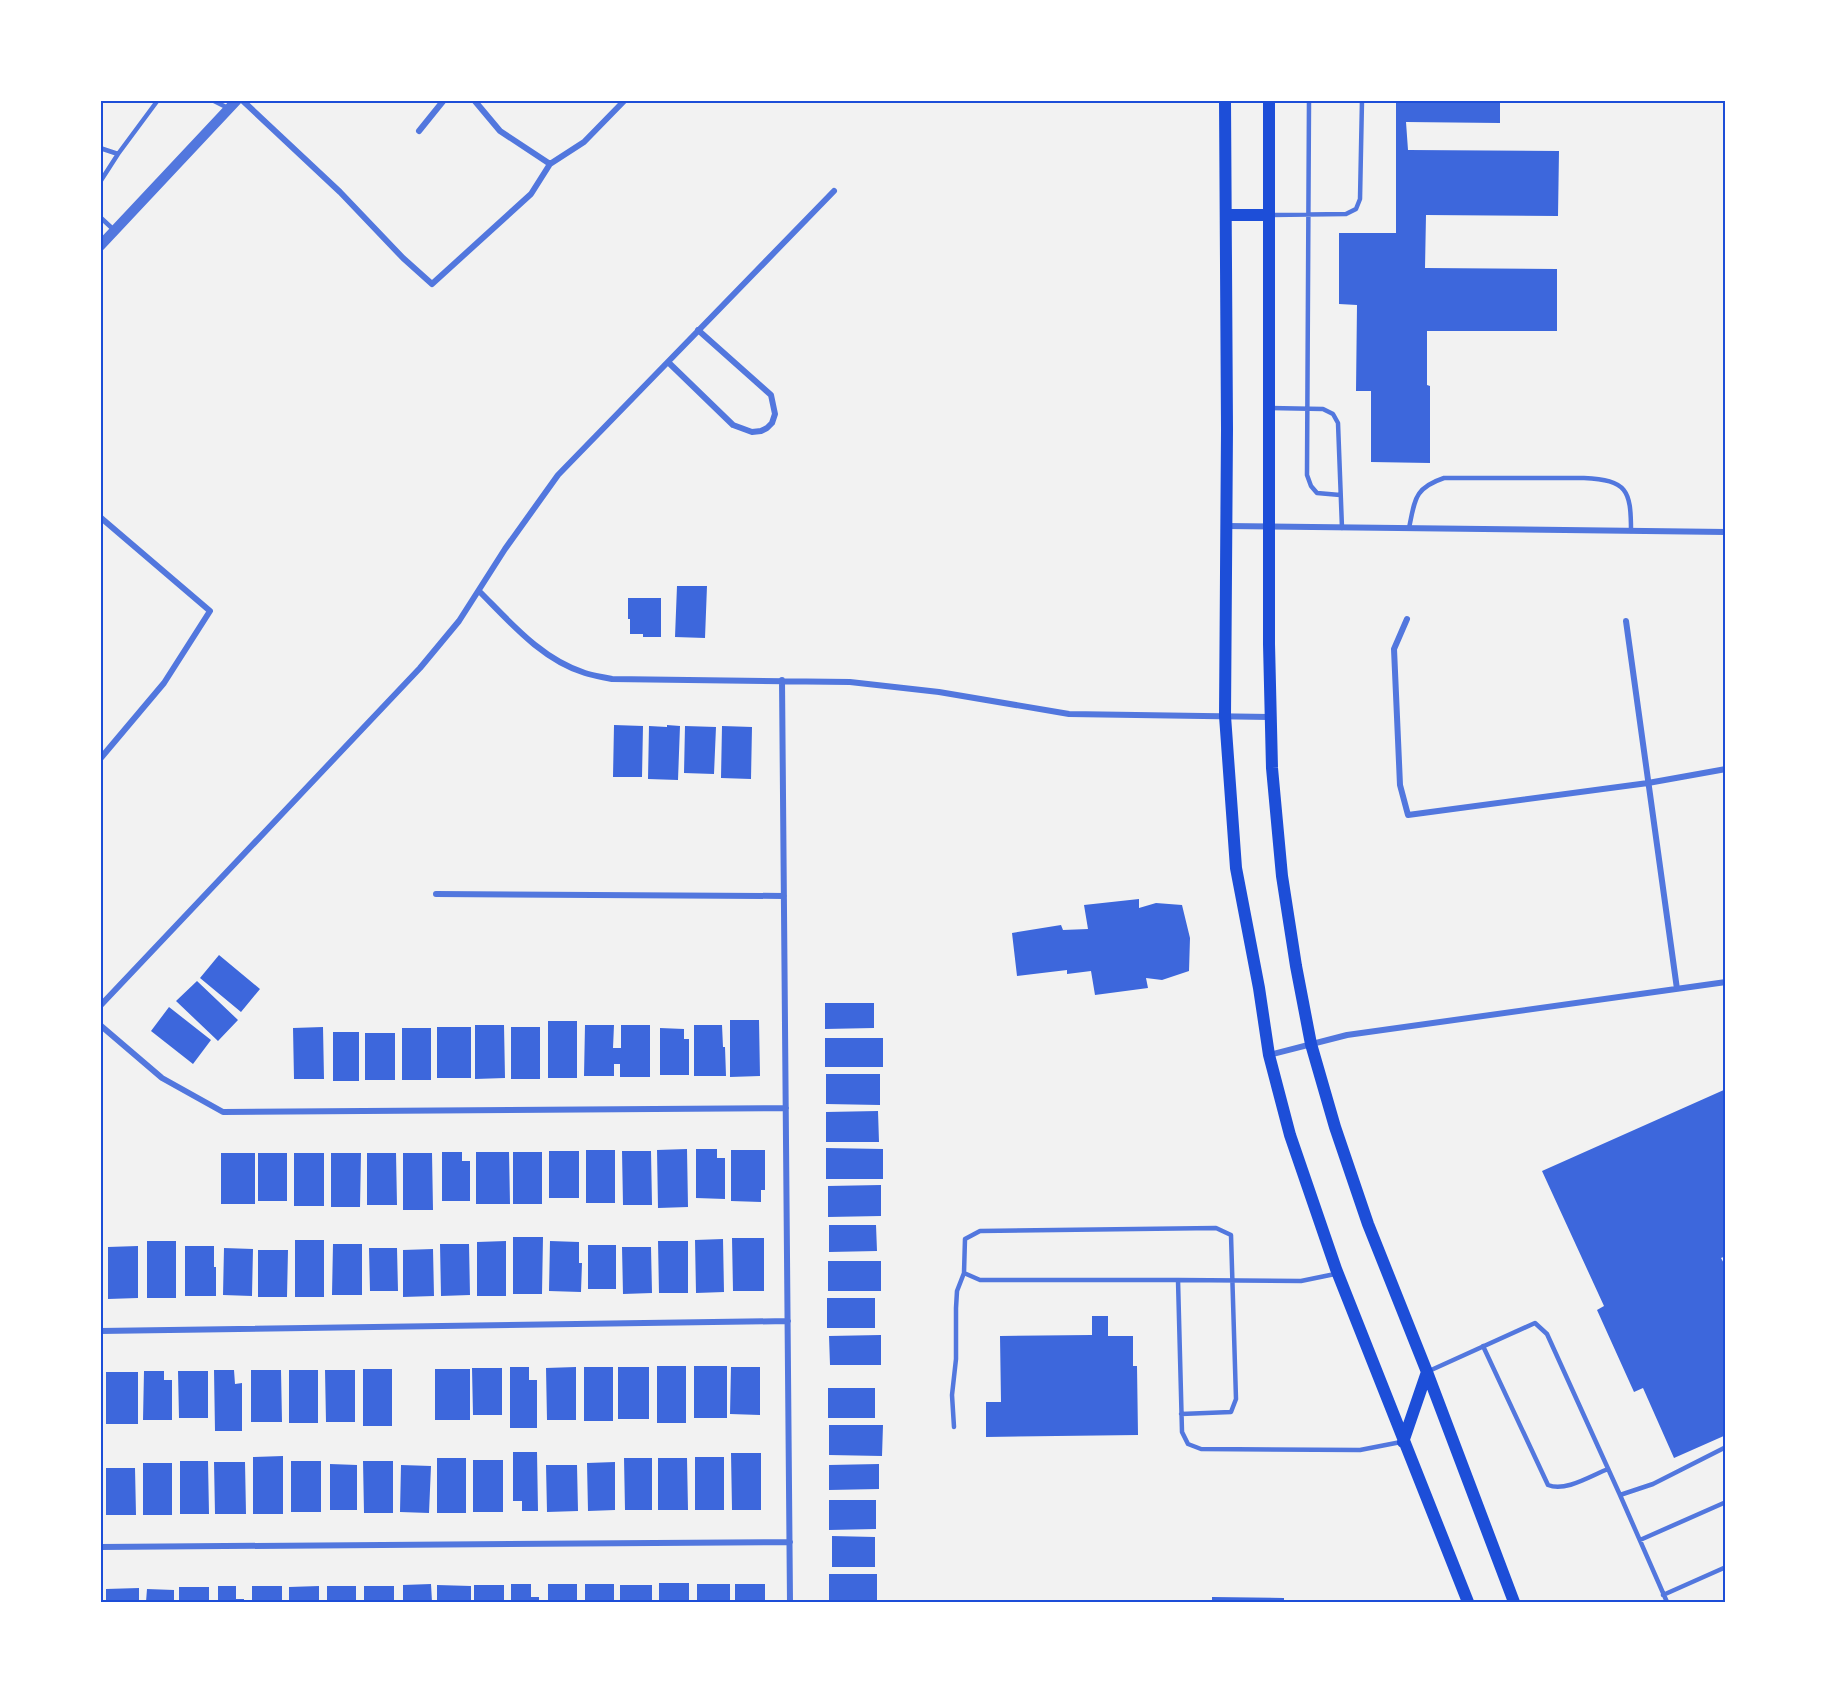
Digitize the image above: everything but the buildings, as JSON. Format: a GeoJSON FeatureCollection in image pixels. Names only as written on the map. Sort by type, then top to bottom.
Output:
{"type":"FeatureCollection","features":[{"type":"Feature","properties":{"kind":"main road"},"geometry":{"type":"LineString","coordinates":[[1225,100],[1225,716],[1236,868],[1269,1055],[1290,1135],[1338,1273],[1468,1602]]}},
{"type":"Feature","properties":{"kind":"main road"},"geometry":{"type":"LineString","coordinates":[[1269,100],[1269,527],[1272,768],[1282,876],[1296,966],[1311,1044],[1335,1127],[1368,1224],[1514,1602]]}},
{"type":"Feature","properties":{"kind":"main road"},"geometry":{"type":"LineString","coordinates":[[1226,215],[1269,215]]}},
{"type":"Feature","properties":{"kind":"main road"},"geometry":{"type":"LineString","coordinates":[[1403,1442],[1426,1372]]}},
{"type":"Feature","properties":{"kind":"street"},"geometry":{"type":"LineString","coordinates":[[242,100],[340,192],[402,258],[432,284],[531,194],[550,164],[584,142],[625,100]]}},
{"type":"Feature","properties":{"kind":"street"},"geometry":{"type":"LineString","coordinates":[[419,131],[444,100]]}},
{"type":"Feature","properties":{"kind":"street"},"geometry":{"type":"LineString","coordinates":[[474,100],[500,131],[550,164]]}},
{"type":"Feature","properties":{"kind":"street"},"geometry":{"type":"LineString","coordinates":[[100,246],[234,105]]}},
{"type":"Feature","properties":{"kind":"street"},"geometry":{"type":"LineString","coordinates":[[100,1006],[420,668],[459,621],[505,549],[558,475],[834,191]]}},
{"type":"Feature","properties":{"kind":"street"},"geometry":{"type":"LineString","coordinates":[[668,362],[733,424],[752,432],[767,428],[772,423],[775,414],[771,395],[698,330]]}},
{"type":"Feature","properties":{"kind":"street"},"geometry":{"type":"LineString","coordinates":[[100,517],[210,611],[164,683],[100,759]]}},
{"type":"Feature","properties":{"kind":"street"},"geometry":{"type":"LineString","coordinates":[[100,528],[106,522]]}},
{"type":"Feature","properties":{"kind":"street"},"geometry":{"type":"LineString","coordinates":[[1226,526],[1725,532]]}},
{"type":"Feature","properties":{"kind":"street"},"geometry":{"type":"LineString","coordinates":[[479,591],[533,644],[555,659],[585,673],[612,679],[850,682],[939,692],[1069,714],[1271,717]]}},
{"type":"Feature","properties":{"kind":"street"},"geometry":{"type":"LineString","coordinates":[[1407,619],[1394,649],[1400,785],[1408,815],[1648,783],[1725,769]]}},
{"type":"Feature","properties":{"kind":"street"},"geometry":{"type":"LineString","coordinates":[[1626,621],[1677,989]]}},
{"type":"Feature","properties":{"kind":"street"},"geometry":{"type":"LineString","coordinates":[[782,680],[790,1602]]}},
{"type":"Feature","properties":{"kind":"street"},"geometry":{"type":"LineString","coordinates":[[436,894],[784,896]]}},
{"type":"Feature","properties":{"kind":"street"},"geometry":{"type":"LineString","coordinates":[[1269,1055],[1347,1035],[1725,982]]}},
{"type":"Feature","properties":{"kind":"street"},"geometry":{"type":"LineString","coordinates":[[100,1024],[162,1078],[223,1112],[786,1108]]}},
{"type":"Feature","properties":{"kind":"street"},"geometry":{"type":"LineString","coordinates":[[100,1331],[788,1321]]}},
{"type":"Feature","properties":{"kind":"street"},"geometry":{"type":"LineString","coordinates":[[100,1547],[790,1542]]}},
{"type":"Feature","properties":{"kind":"lane"},"geometry":{"type":"LineString","coordinates":[[100,182],[158,100]]}},
{"type":"Feature","properties":{"kind":"lane"},"geometry":{"type":"LineString","coordinates":[[212,100],[234,105]]}},
{"type":"Feature","properties":{"kind":"lane"},"geometry":{"type":"LineString","coordinates":[[1309,100],[1307,475],[1311,486],[1317,493],[1340,495]]}},
{"type":"Feature","properties":{"kind":"lane"},"geometry":{"type":"LineString","coordinates":[[1269,215],[1346,214],[1356,209],[1360,199],[1362,100]]}},
{"type":"Feature","properties":{"kind":"lane"},"geometry":{"type":"LineString","coordinates":[[100,148],[118,154]]}},
{"type":"Feature","properties":{"kind":"lane"},"geometry":{"type":"LineString","coordinates":[[100,218],[115,231]]}},
{"type":"Feature","properties":{"kind":"lane"},"geometry":{"type":"LineString","coordinates":[[1269,408],[1323,409],[1332,414],[1338,423],[1342,528]]}},
{"type":"Feature","properties":{"kind":"lane"},"geometry":{"type":"LineString","coordinates":[[1409,528],[1415,502],[1421,491],[1430,483],[1444,477],[1584,478],[1605,479],[1621,486],[1629,496],[1631,531]]}},
{"type":"Feature","properties":{"kind":"lane"},"geometry":{"type":"LineString","coordinates":[[954,1427],[952,1395],[956,1359],[957,1291],[964,1273],[964,1239],[980,1231],[1216,1228],[1231,1235],[1236,1399],[1231,1412],[1181,1414]]}},
{"type":"Feature","properties":{"kind":"lane"},"geometry":{"type":"LineString","coordinates":[[964,1273],[980,1281],[1301,1281],[1338,1273]]}},
{"type":"Feature","properties":{"kind":"lane"},"geometry":{"type":"LineString","coordinates":[[1178,1280],[1182,1432],[1188,1444],[1201,1449],[1360,1450],[1403,1442]]}},
{"type":"Feature","properties":{"kind":"lane"},"geometry":{"type":"LineString","coordinates":[[1426,1372],[1535,1323],[1547,1334],[1667,1602]]}},
{"type":"Feature","properties":{"kind":"lane"},"geometry":{"type":"LineString","coordinates":[[1483,1346],[1548,1485],[1555,1488],[1565,1486],[1608,1468]]}},
{"type":"Feature","properties":{"kind":"lane"},"geometry":{"type":"LineString","coordinates":[[1620,1495],[1653,1484],[1725,1448]]}},
{"type":"Feature","properties":{"kind":"lane"},"geometry":{"type":"LineString","coordinates":[[1640,1540],[1725,1502]]}},
{"type":"Feature","properties":{"kind":"lane"},"geometry":{"type":"LineString","coordinates":[[1664,1595],[1725,1567]]}}]}
